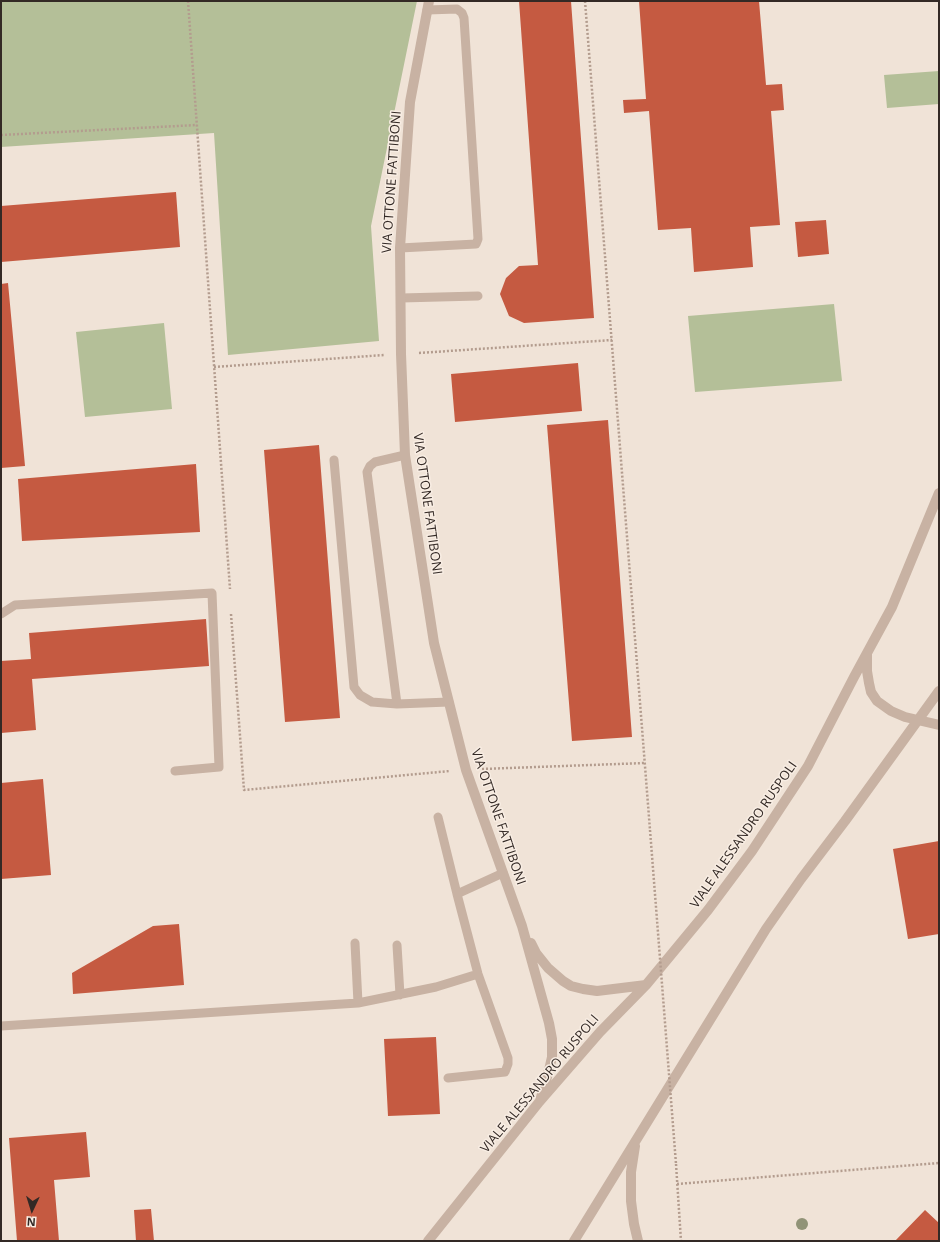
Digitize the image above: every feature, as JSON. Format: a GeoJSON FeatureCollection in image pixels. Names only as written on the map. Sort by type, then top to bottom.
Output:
{"type":"FeatureCollection","features":[{"type":"Feature","properties":{"kind":"street","name":"VIA OTTONE FATTIBONI"},"geometry":{"type":"LineString","coordinates":[[428,5],[410,102],[400,248],[405,455],[434,643],[466,770],[522,926],[550,1023],[552,1039],[550,1064],[540,1101]]}},
{"type":"Feature","properties":{"kind":"street","name":"VIALE ALESSANDRO RUSPOLI"},"geometry":{"type":"LineString","coordinates":[[428,1241],[540,1101],[600,1032],[646,985],[708,910],[756,845],[811,760],[892,607],[939,493]]}},
{"type":"Feature","properties":{"kind":"street"},"geometry":{"type":"LineString","coordinates":[[867,653],[869,683],[874,696],[883,706],[891,711],[939,725]]}},
{"type":"Feature","properties":{"kind":"street"},"geometry":{"type":"LineString","coordinates":[[574,1241],[778,911],[939,691]]}},
{"type":"Feature","properties":{"kind":"street","name":"VIA OTTONE FATTIBONI"},"geometry":{"type":"LineString","coordinates":[[522,926],[536,952],[548,968],[571,986],[583,989],[601,990],[646,985]]}},
{"type":"Feature","properties":{"kind":"street"},"geometry":{"type":"LineString","coordinates":[[636,1140],[630,1186],[632,1212],[638,1241]]}},
{"type":"Feature","properties":{"kind":"lane"},"geometry":{"type":"LineString","coordinates":[[400,248],[476,244],[478,239],[464,18],[462,13],[457,9],[428,5]]}},
{"type":"Feature","properties":{"kind":"lane"},"geometry":{"type":"LineString","coordinates":[[401,298],[478,296]]}},
{"type":"Feature","properties":{"kind":"lane"},"geometry":{"type":"LineString","coordinates":[[398,704],[367,472],[370,466],[375,462],[405,455]]}},
{"type":"Feature","properties":{"kind":"lane"},"geometry":{"type":"LineString","coordinates":[[334,460],[354,687],[360,695],[372,702],[398,704],[449,702]]}},
{"type":"Feature","properties":{"kind":"lane"},"geometry":{"type":"LineString","coordinates":[[1,614],[15,605],[212,593],[219,767],[175,771]]}},
{"type":"Feature","properties":{"kind":"lane"},"geometry":{"type":"LineString","coordinates":[[438,817],[478,974],[508,1058],[508,1064],[505,1072],[448,1078]]}},
{"type":"Feature","properties":{"kind":"lane"},"geometry":{"type":"LineString","coordinates":[[457,894],[503,873]]}},
{"type":"Feature","properties":{"kind":"lane"},"geometry":{"type":"LineString","coordinates":[[355,943],[358,1003]]}},
{"type":"Feature","properties":{"kind":"lane"},"geometry":{"type":"LineString","coordinates":[[397,945],[400,994]]}},
{"type":"Feature","properties":{"kind":"lane"},"geometry":{"type":"LineString","coordinates":[[1,1026],[358,1003],[436,987],[478,974]]}},
{"type":"Feature","properties":{"kind":"path"},"geometry":{"type":"LineString","coordinates":[[188,1],[230,594]]}},
{"type":"Feature","properties":{"kind":"path"},"geometry":{"type":"LineString","coordinates":[[585,1],[678,1184],[681,1241]]}},
{"type":"Feature","properties":{"kind":"path"},"geometry":{"type":"LineString","coordinates":[[1,135],[196,125]]}},
{"type":"Feature","properties":{"kind":"path"},"geometry":{"type":"LineString","coordinates":[[231,610],[244,790],[466,770],[645,763]]}},
{"type":"Feature","properties":{"kind":"path"},"geometry":{"type":"LineString","coordinates":[[678,1184],[939,1163]]}},
{"type":"Feature","properties":{"kind":"green space"},"geometry":{"type":"Polygon","coordinates":[[[1,1],[417,1],[371,226],[379,341],[228,355],[214,133],[1,147],[1,1]]]}},
{"type":"Feature","properties":{"kind":"green space"},"geometry":{"type":"Polygon","coordinates":[[[939,71],[939,104],[887,108],[884,75],[939,71]]]}},
{"type":"Feature","properties":{"kind":"green space"},"geometry":{"type":"Polygon","coordinates":[[[834,304],[842,381],[695,392],[688,316],[834,304]]]}},
{"type":"Feature","properties":{"kind":"green space"},"geometry":{"type":"Polygon","coordinates":[[[164,323],[172,409],[85,417],[76,332],[164,323]]]}},
{"type":"Feature","properties":{"kind":"building"},"geometry":{"type":"Polygon","coordinates":[[[519,1],[571,1],[594,318],[524,323],[509,316],[500,294],[506,278],[519,266],[538,265],[519,1]]]}},
{"type":"Feature","properties":{"kind":"building"},"geometry":{"type":"Polygon","coordinates":[[[639,1],[759,1],[766,85],[782,84],[784,110],[771,111],[780,225],[750,227],[753,267],[694,272],[691,228],[658,230],[649,111],[624,113],[623,100],[646,99],[639,1]]]}},
{"type":"Feature","properties":{"kind":"building"},"geometry":{"type":"Polygon","coordinates":[[[176,192],[180,247],[1,262],[1,206],[176,192]]]}},
{"type":"Feature","properties":{"kind":"building"},"geometry":{"type":"Polygon","coordinates":[[[826,220],[829,254],[798,257],[795,222],[826,220]]]}},
{"type":"Feature","properties":{"kind":"building"},"geometry":{"type":"Polygon","coordinates":[[[8,283],[25,466],[1,468],[1,284],[8,283]]]}},
{"type":"Feature","properties":{"kind":"building"},"geometry":{"type":"Polygon","coordinates":[[[578,363],[582,411],[455,422],[451,374],[578,363]]]}},
{"type":"Feature","properties":{"kind":"building"},"geometry":{"type":"Polygon","coordinates":[[[608,420],[632,737],[572,741],[547,425],[608,420]]]}},
{"type":"Feature","properties":{"kind":"building"},"geometry":{"type":"Polygon","coordinates":[[[319,445],[340,718],[285,722],[264,450],[319,445]]]}},
{"type":"Feature","properties":{"kind":"building"},"geometry":{"type":"Polygon","coordinates":[[[196,464],[200,532],[22,541],[18,479],[196,464]]]}},
{"type":"Feature","properties":{"kind":"building"},"geometry":{"type":"Polygon","coordinates":[[[206,619],[209,666],[32,679],[36,730],[1,733],[1,661],[31,659],[29,633],[206,619]]]}},
{"type":"Feature","properties":{"kind":"building"},"geometry":{"type":"Polygon","coordinates":[[[43,779],[51,875],[1,879],[1,783],[43,779]]]}},
{"type":"Feature","properties":{"kind":"building"},"geometry":{"type":"Polygon","coordinates":[[[939,841],[939,934],[908,939],[893,849],[939,841]]]}},
{"type":"Feature","properties":{"kind":"building"},"geometry":{"type":"Polygon","coordinates":[[[179,924],[184,985],[73,994],[72,973],[153,926],[179,924]]]}},
{"type":"Feature","properties":{"kind":"building"},"geometry":{"type":"Polygon","coordinates":[[[436,1037],[440,1114],[388,1116],[384,1039],[436,1037]]]}},
{"type":"Feature","properties":{"kind":"building"},"geometry":{"type":"Polygon","coordinates":[[[86,1132],[90,1177],[54,1180],[59,1241],[17,1241],[9,1138],[86,1132]]]}},
{"type":"Feature","properties":{"kind":"building"},"geometry":{"type":"Polygon","coordinates":[[[151,1209],[154,1241],[136,1241],[134,1210],[151,1209]]]}},
{"type":"Feature","properties":{"kind":"building"},"geometry":{"type":"Polygon","coordinates":[[[925,1210],[939,1223],[939,1241],[895,1241],[925,1210]]]}}]}
